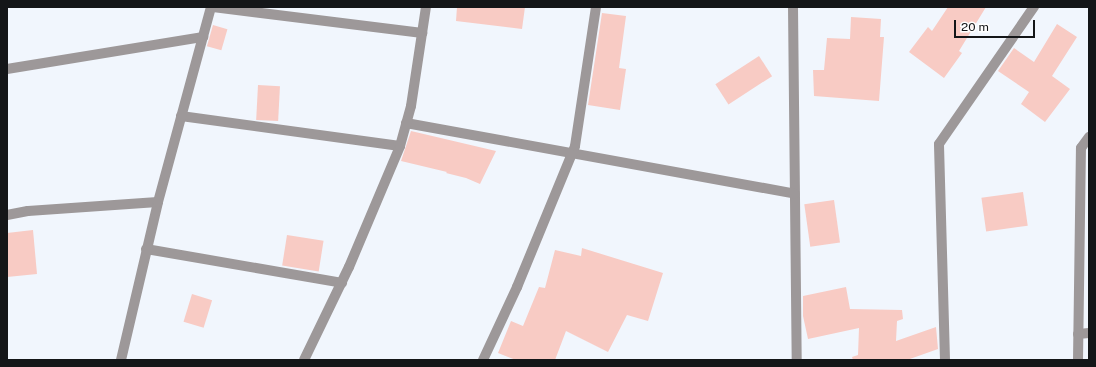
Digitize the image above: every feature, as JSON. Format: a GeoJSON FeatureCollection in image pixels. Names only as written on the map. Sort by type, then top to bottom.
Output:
{"type":"FeatureCollection","features":[{"type":"Feature","properties":{"kind":"street"},"geometry":{"type":"LineString","coordinates":[[121,360],[158,202],[212,7],[422,34]]}},
{"type":"Feature","properties":{"kind":"street"},"geometry":{"type":"LineString","coordinates":[[304,360],[342,283],[400,146],[411,106],[426,7]]}},
{"type":"Feature","properties":{"kind":"street"},"geometry":{"type":"LineString","coordinates":[[483,360],[517,287],[576,146],[596,7]]}},
{"type":"Feature","properties":{"kind":"street"},"geometry":{"type":"LineString","coordinates":[[793,7],[797,360]]}},
{"type":"Feature","properties":{"kind":"street"},"geometry":{"type":"LineString","coordinates":[[945,360],[938,144],[1034,7]]}},
{"type":"Feature","properties":{"kind":"street"},"geometry":{"type":"LineString","coordinates":[[7,69],[203,37]]}},
{"type":"Feature","properties":{"kind":"street"},"geometry":{"type":"LineString","coordinates":[[181,116],[400,146]]}},
{"type":"Feature","properties":{"kind":"street"},"geometry":{"type":"LineString","coordinates":[[406,122],[795,194]]}},
{"type":"Feature","properties":{"kind":"street"},"geometry":{"type":"LineString","coordinates":[[1078,360],[1081,148],[1089,137]]}},
{"type":"Feature","properties":{"kind":"street"},"geometry":{"type":"LineString","coordinates":[[7,215],[28,211],[158,202]]}},
{"type":"Feature","properties":{"kind":"street"},"geometry":{"type":"LineString","coordinates":[[146,249],[342,283]]}},
{"type":"Feature","properties":{"kind":"street"},"geometry":{"type":"LineString","coordinates":[[1078,334],[1089,333]]}},
{"type":"Feature","properties":{"kind":"building"},"geometry":{"type":"Polygon","coordinates":[[[457,7],[525,7],[522,29],[456,21],[457,7]]]}},
{"type":"Feature","properties":{"kind":"building"},"geometry":{"type":"Polygon","coordinates":[[[948,7],[986,7],[959,51],[962,53],[944,78],[909,52],[928,27],[932,31],[948,7]]]}},
{"type":"Feature","properties":{"kind":"building"},"geometry":{"type":"Polygon","coordinates":[[[602,13],[626,16],[619,68],[626,69],[620,110],[588,105],[602,13]]]}},
{"type":"Feature","properties":{"kind":"building"},"geometry":{"type":"Polygon","coordinates":[[[851,17],[881,19],[880,37],[884,37],[879,101],[814,96],[813,70],[824,70],[827,38],[850,39],[851,17]]]}},
{"type":"Feature","properties":{"kind":"building"},"geometry":{"type":"Polygon","coordinates":[[[1057,24],[1077,37],[1052,76],[1070,89],[1045,122],[1021,104],[1029,92],[998,71],[1014,48],[1034,62],[1057,24]]]}},
{"type":"Feature","properties":{"kind":"building"},"geometry":{"type":"Polygon","coordinates":[[[213,25],[227,29],[221,50],[207,46],[213,25]]]}},
{"type":"Feature","properties":{"kind":"building"},"geometry":{"type":"Polygon","coordinates":[[[759,56],[772,76],[728,104],[715,84],[759,56]]]}},
{"type":"Feature","properties":{"kind":"building"},"geometry":{"type":"Polygon","coordinates":[[[258,85],[280,86],[278,121],[256,120],[258,85]]]}},
{"type":"Feature","properties":{"kind":"building"},"geometry":{"type":"Polygon","coordinates":[[[411,131],[496,151],[480,184],[466,178],[446,173],[447,172],[401,161],[411,131]]]}},
{"type":"Feature","properties":{"kind":"building"},"geometry":{"type":"Polygon","coordinates":[[[1023,192],[1028,226],[986,232],[981,198],[1023,192]]]}},
{"type":"Feature","properties":{"kind":"building"},"geometry":{"type":"Polygon","coordinates":[[[834,200],[840,243],[810,247],[804,204],[834,200]]]}},
{"type":"Feature","properties":{"kind":"building"},"geometry":{"type":"Polygon","coordinates":[[[33,230],[37,274],[7,277],[7,233],[33,230]]]}},
{"type":"Feature","properties":{"kind":"building"},"geometry":{"type":"Polygon","coordinates":[[[287,235],[324,241],[319,271],[282,266],[287,235]]]}},
{"type":"Feature","properties":{"kind":"building"},"geometry":{"type":"Polygon","coordinates":[[[582,248],[663,273],[648,321],[627,315],[608,352],[566,331],[555,360],[516,360],[498,353],[511,321],[523,326],[539,287],[545,288],[555,250],[581,256],[582,248]]]}},
{"type":"Feature","properties":{"kind":"building"},"geometry":{"type":"Polygon","coordinates":[[[846,287],[850,309],[902,310],[903,319],[897,321],[896,341],[936,327],[938,349],[907,360],[853,360],[852,357],[858,355],[859,328],[808,339],[803,316],[803,296],[846,287]]]}},
{"type":"Feature","properties":{"kind":"building"},"geometry":{"type":"Polygon","coordinates":[[[192,294],[212,300],[204,328],[184,322],[192,294]]]}}]}
